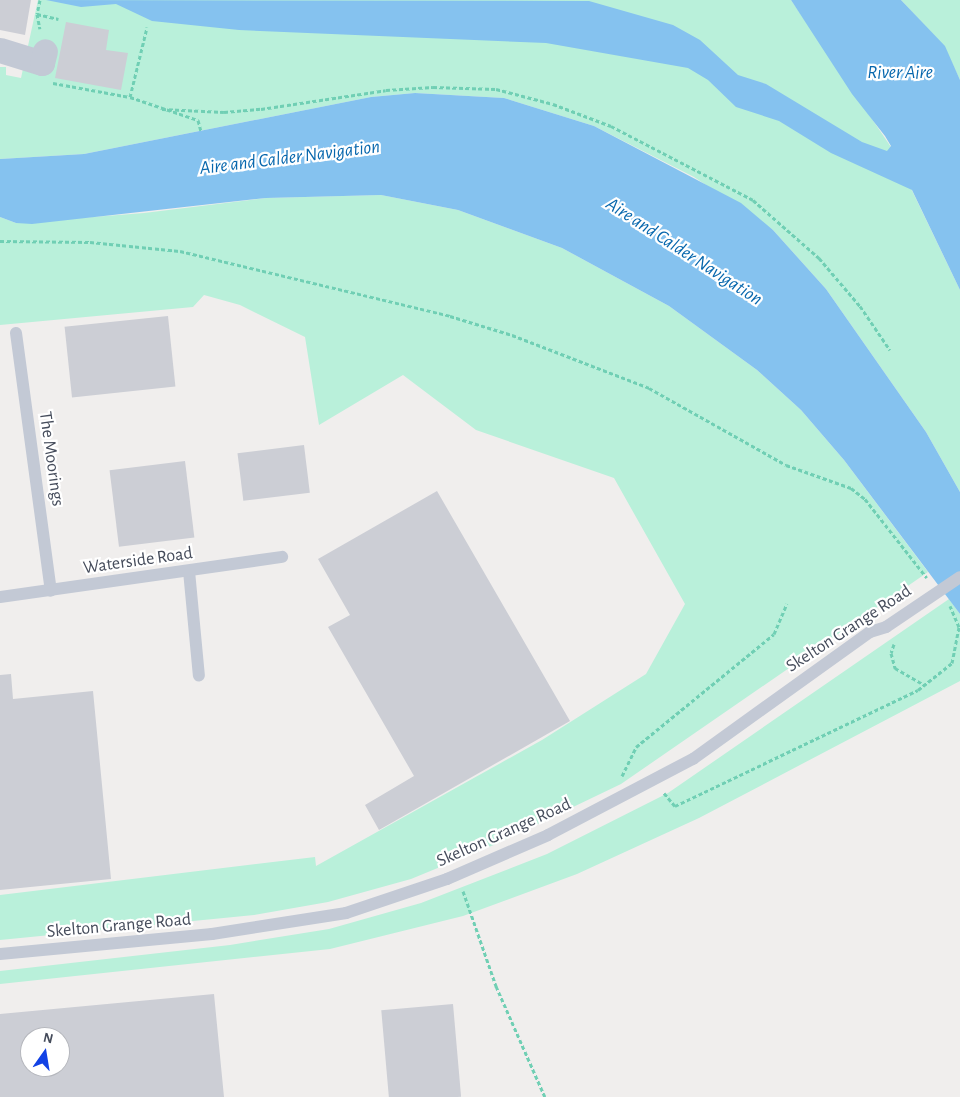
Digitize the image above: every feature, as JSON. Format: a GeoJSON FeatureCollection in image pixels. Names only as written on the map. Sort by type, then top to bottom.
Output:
{"type":"FeatureCollection","features":[{"type":"Feature","properties":{"kind":"street"},"geometry":{"type":"LineString","coordinates":[[0,50],[44,57]]}},
{"type":"Feature","properties":{"kind":"lane","name":"The Moorings"},"geometry":{"type":"LineString","coordinates":[[16,333],[51,591]]}},
{"type":"Feature","properties":{"kind":"lane","name":"Waterside Road"},"geometry":{"type":"LineString","coordinates":[[0,598],[282,557]]}},
{"type":"Feature","properties":{"kind":"lane"},"geometry":{"type":"LineString","coordinates":[[189,571],[199,676]]}},
{"type":"Feature","properties":{"kind":"lane","name":"Skelton Grange Road"},"geometry":{"type":"LineString","coordinates":[[0,954],[212,934],[346,913],[458,874],[548,835],[693,759],[870,632],[886,627],[960,578]]}},
{"type":"Feature","properties":{"kind":"path"},"geometry":{"type":"LineString","coordinates":[[37,14],[58,19]]}},
{"type":"Feature","properties":{"kind":"path"},"geometry":{"type":"LineString","coordinates":[[130,97],[148,27]]}},
{"type":"Feature","properties":{"kind":"path"},"geometry":{"type":"LineString","coordinates":[[44,57],[54,84],[130,97],[198,120],[201,131]]}},
{"type":"Feature","properties":{"kind":"path"},"geometry":{"type":"LineString","coordinates":[[162,109],[224,112],[261,109],[386,90],[433,87],[496,88],[554,104],[611,126],[681,160],[753,200],[819,258],[860,306],[890,350]]}},
{"type":"Feature","properties":{"kind":"path"},"geometry":{"type":"LineString","coordinates":[[0,241],[90,242],[180,251],[440,314],[512,335],[649,388],[786,465],[851,488],[865,499],[934,586]]}},
{"type":"Feature","properties":{"kind":"path"},"geometry":{"type":"LineString","coordinates":[[652,780],[675,806],[925,685],[952,663],[959,636],[953,612],[945,600]]}},
{"type":"Feature","properties":{"kind":"path"},"geometry":{"type":"LineString","coordinates":[[603,806],[636,748],[761,647],[782,622],[787,604]]}},
{"type":"Feature","properties":{"kind":"path"},"geometry":{"type":"LineString","coordinates":[[891,653],[895,668],[925,685]]}},
{"type":"Feature","properties":{"kind":"path"},"geometry":{"type":"LineString","coordinates":[[458,874],[496,986],[545,1097]]}},
{"type":"Feature","properties":{"kind":"green space"},"geometry":{"type":"Polygon","coordinates":[[[38,0],[791,0],[891,147],[960,290],[960,492],[926,432],[826,289],[773,230],[694,177],[594,126],[504,98],[415,93],[371,97],[84,154],[0,159],[0,67],[6,67],[6,75],[21,78],[38,0]]]}},
{"type":"Feature","properties":{"kind":"green space"},"geometry":{"type":"Polygon","coordinates":[[[901,0],[960,0],[960,80],[944,46],[901,0]]]}},
{"type":"Feature","properties":{"kind":"green space"},"geometry":{"type":"Polygon","coordinates":[[[381,195],[458,210],[562,248],[669,306],[757,370],[801,410],[844,460],[928,572],[621,784],[496,844],[411,879],[328,902],[254,915],[0,940],[0,895],[315,857],[316,866],[542,740],[646,674],[685,604],[614,478],[476,430],[403,375],[319,425],[305,337],[240,305],[204,295],[193,307],[0,325],[0,217],[16,223],[144,213],[266,198],[381,195]]]}},
{"type":"Feature","properties":{"kind":"green space"},"geometry":{"type":"Polygon","coordinates":[[[949,599],[960,614],[960,681],[699,818],[577,874],[463,916],[330,949],[0,984],[0,971],[230,945],[329,929],[421,903],[547,854],[668,793],[949,599]]]}},
{"type":"Feature","properties":{"kind":"water","name":"River Aire"},"geometry":{"type":"Polygon","coordinates":[[[46,0],[589,1],[673,25],[700,40],[738,75],[766,84],[862,142],[887,151],[891,146],[885,136],[852,94],[791,0],[901,0],[945,46],[960,80],[960,290],[912,190],[831,153],[779,121],[736,107],[708,80],[688,68],[546,43],[239,30],[152,21],[116,4],[81,7],[46,0]]]}},
{"type":"Feature","properties":{"kind":"water","name":"Aire and Calder Navigation"},"geometry":{"type":"Polygon","coordinates":[[[415,93],[504,98],[594,126],[741,203],[773,230],[826,289],[926,432],[960,492],[960,614],[844,460],[801,410],[757,370],[669,306],[562,248],[458,210],[381,195],[266,198],[32,224],[16,223],[0,217],[0,159],[84,154],[371,97],[415,93]]]}},
{"type":"Feature","properties":{"kind":"building"},"geometry":{"type":"Polygon","coordinates":[[[0,0],[31,0],[25,35],[0,30],[0,0]]]}},
{"type":"Feature","properties":{"kind":"building"},"geometry":{"type":"Polygon","coordinates":[[[66,22],[109,30],[106,50],[128,53],[121,90],[55,78],[66,22]]]}},
{"type":"Feature","properties":{"kind":"building"},"geometry":{"type":"Polygon","coordinates":[[[168,316],[175,387],[72,397],[65,327],[168,316]]]}},
{"type":"Feature","properties":{"kind":"building"},"geometry":{"type":"Polygon","coordinates":[[[304,445],[310,493],[243,501],[237,453],[304,445]]]}},
{"type":"Feature","properties":{"kind":"building"},"geometry":{"type":"Polygon","coordinates":[[[185,461],[194,537],[119,547],[110,470],[185,461]]]}},
{"type":"Feature","properties":{"kind":"building"},"geometry":{"type":"Polygon","coordinates":[[[437,491],[570,721],[379,830],[365,805],[414,776],[328,627],[350,615],[318,559],[437,491]]]}},
{"type":"Feature","properties":{"kind":"building"},"geometry":{"type":"Polygon","coordinates":[[[11,674],[13,699],[93,691],[111,879],[0,890],[0,675],[11,674]]]}},
{"type":"Feature","properties":{"kind":"building"},"geometry":{"type":"Polygon","coordinates":[[[214,994],[224,1097],[0,1097],[0,1014],[214,994]]]}},
{"type":"Feature","properties":{"kind":"building"},"geometry":{"type":"Polygon","coordinates":[[[453,1004],[461,1097],[389,1097],[381,1010],[453,1004]]]}}]}
